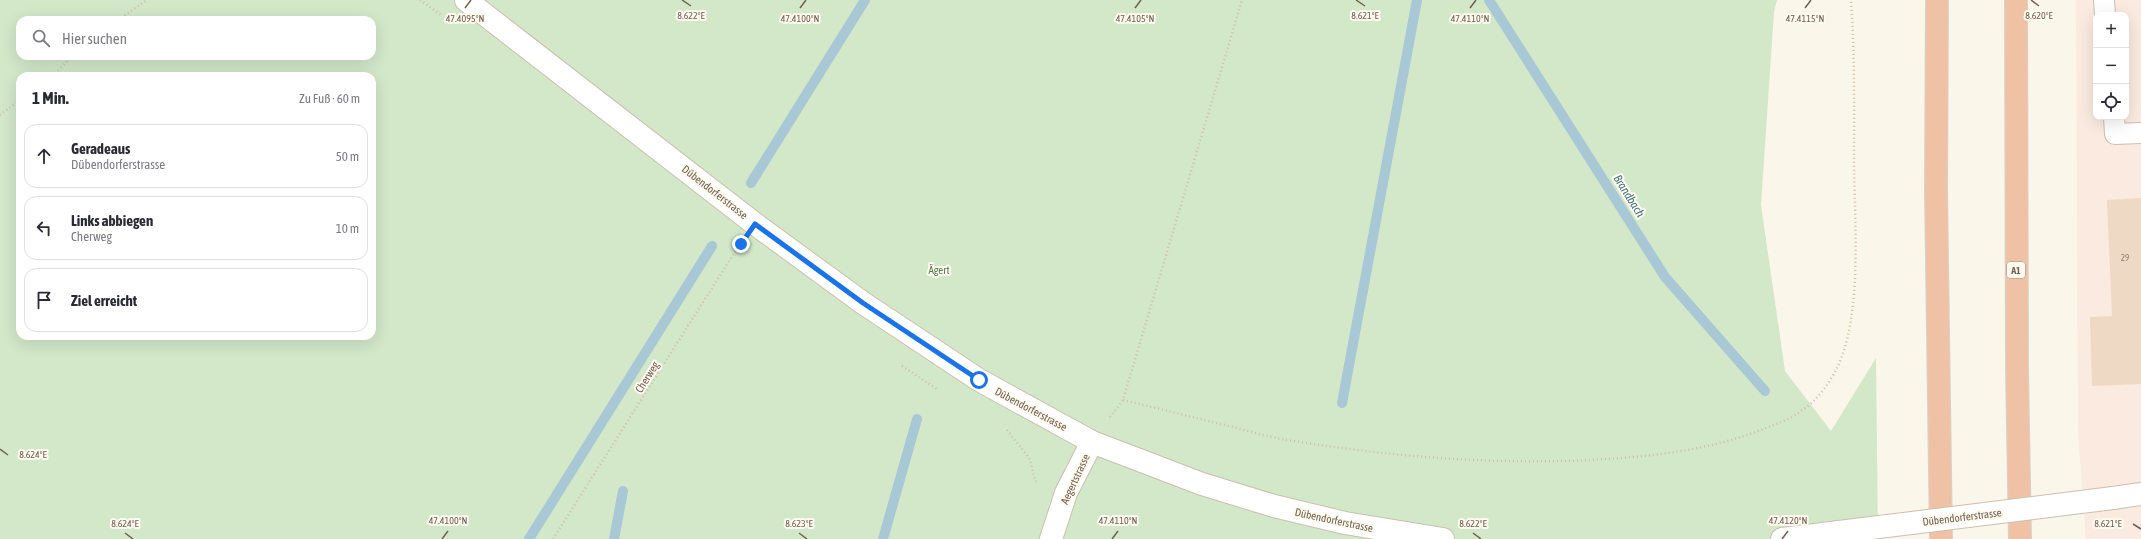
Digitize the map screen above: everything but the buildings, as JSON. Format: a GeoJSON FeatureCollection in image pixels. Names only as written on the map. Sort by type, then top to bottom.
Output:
{"type":"FeatureCollection","features":[{"type":"Feature","properties":{"kind":"highway"},"geometry":{"type":"LineString","coordinates":[[1937,0],[1936,190],[1941,539]]}},
{"type":"Feature","properties":{"kind":"highway","name":"A1"},"geometry":{"type":"LineString","coordinates":[[2016,0],[2016,314],[2020,539]]}},
{"type":"Feature","properties":{"kind":"street","name":"Dübendorferstrasse"},"geometry":{"type":"LineString","coordinates":[[466,0],[755,224],[863,303],[979,380],[1092,442],[1202,484],[1274,506],[1345,523],[1443,539]]}},
{"type":"Feature","properties":{"kind":"street","name":"Aegertstrasse"},"geometry":{"type":"LineString","coordinates":[[1051,539],[1066,493],[1092,442]]}},
{"type":"Feature","properties":{"kind":"street","name":"Dübendorferstrasse"},"geometry":{"type":"LineString","coordinates":[[1782,539],[2141,494]]}},
{"type":"Feature","properties":{"kind":"lane"},"geometry":{"type":"LineString","coordinates":[[2104,0],[2105,12]]}},
{"type":"Feature","properties":{"kind":"lane"},"geometry":{"type":"LineString","coordinates":[[2114,126],[2141,133]]}},
{"type":"Feature","properties":{"kind":"path"},"geometry":{"type":"LineString","coordinates":[[124,16],[147,0]]}},
{"type":"Feature","properties":{"kind":"path"},"geometry":{"type":"LineString","coordinates":[[1092,442],[1123,400],[1242,0]]}},
{"type":"Feature","properties":{"kind":"path"},"geometry":{"type":"LineString","coordinates":[[1123,400],[1284,440],[1434,458],[1516,461],[1615,459],[1677,452],[1724,442],[1782,422],[1803,410],[1820,394],[1836,371],[1846,346],[1851,320],[1854,286],[1854,34],[1851,0]]}},
{"type":"Feature","properties":{"kind":"path"},"geometry":{"type":"LineString","coordinates":[[56,72],[69,60]]}},
{"type":"Feature","properties":{"kind":"path"},"geometry":{"type":"LineString","coordinates":[[0,115],[16,103]]}},
{"type":"Feature","properties":{"kind":"path","name":"Cherweg"},"geometry":{"type":"LineString","coordinates":[[553,539],[755,224]]}},
{"type":"Feature","properties":{"kind":"shaded area"},"geometry":{"type":"Polygon","coordinates":[[[2076,0],[2141,0],[2141,539],[2086,539],[2078,433],[2076,0]]]}},
{"type":"Feature","properties":{"kind":"green space","name":"Ägert"},"geometry":{"type":"Polygon","coordinates":[[[0,0],[1777,0],[1774,12],[1761,205],[1785,371],[1831,431],[1876,358],[1878,539],[0,539],[0,0]]]}},
{"type":"Feature","properties":{"kind":"waterway"},"geometry":{"type":"LineString","coordinates":[[751,183],[865,0]]}},
{"type":"Feature","properties":{"kind":"waterway"},"geometry":{"type":"LineString","coordinates":[[1342,403],[1417,0]]}},
{"type":"Feature","properties":{"kind":"waterway","name":"Brandbach"},"geometry":{"type":"LineString","coordinates":[[1489,0],[1665,277],[1765,391]]}},
{"type":"Feature","properties":{"kind":"waterway"},"geometry":{"type":"LineString","coordinates":[[529,539],[712,246]]}},
{"type":"Feature","properties":{"kind":"waterway"},"geometry":{"type":"LineString","coordinates":[[883,539],[917,419]]}},
{"type":"Feature","properties":{"kind":"waterway"},"geometry":{"type":"LineString","coordinates":[[614,539],[623,491]]}},
{"type":"Feature","properties":{"kind":"route"},"geometry":{"type":"LineString","coordinates":[[741,244],[755,224],[863,303],[979,380]]}}]}
